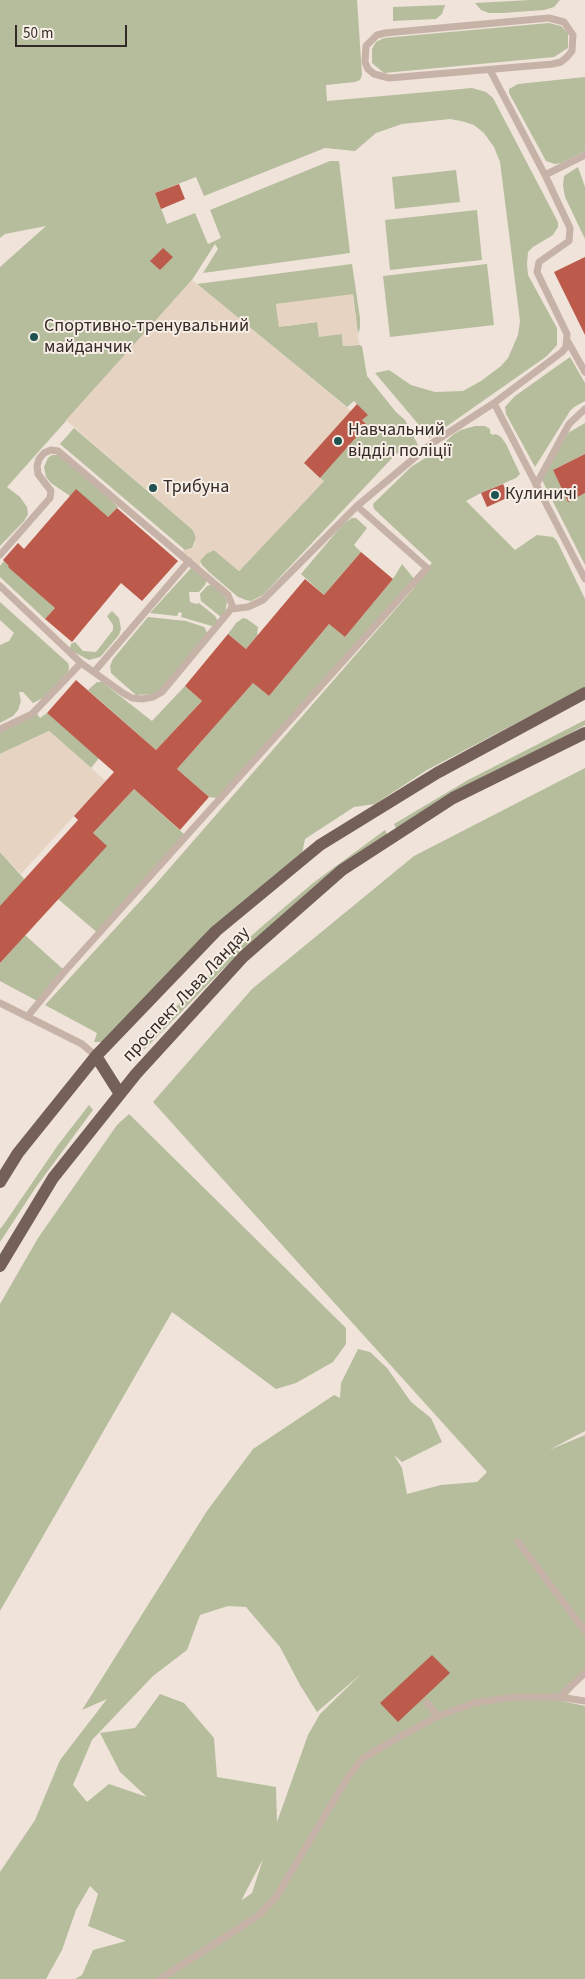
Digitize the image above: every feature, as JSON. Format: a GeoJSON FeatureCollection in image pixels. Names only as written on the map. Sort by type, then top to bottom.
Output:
{"type":"FeatureCollection","features":[{"type":"Feature","properties":{"kind":"main road","name":"проспект Льва Ландау"},"geometry":{"type":"LineString","coordinates":[[0,1182],[18,1153],[96,1056],[216,931],[320,845],[437,773],[585,693]]}},
{"type":"Feature","properties":{"kind":"main road","name":"проспект Льва Ландау"},"geometry":{"type":"LineString","coordinates":[[0,1266],[53,1178],[136,1074],[243,956],[342,870],[453,798],[585,733]]}},
{"type":"Feature","properties":{"kind":"main road"},"geometry":{"type":"LineString","coordinates":[[96,1056],[120,1094]]}},
{"type":"Feature","properties":{"kind":"lane"},"geometry":{"type":"LineString","coordinates":[[549,18],[564,22],[573,35],[572,51],[561,62],[490,70],[381,78],[368,69],[364,54],[366,46],[371,40],[377,35],[385,33],[549,18]]}},
{"type":"Feature","properties":{"kind":"lane"},"geometry":{"type":"LineString","coordinates":[[490,70],[545,175],[570,228],[571,235],[564,246],[539,262],[537,272],[585,372]]}},
{"type":"Feature","properties":{"kind":"lane"},"geometry":{"type":"LineString","coordinates":[[545,175],[585,155]]}},
{"type":"Feature","properties":{"kind":"lane"},"geometry":{"type":"LineString","coordinates":[[231,609],[248,607],[263,600],[357,506],[431,444],[494,404],[562,352],[568,340]]}},
{"type":"Feature","properties":{"kind":"lane"},"geometry":{"type":"LineString","coordinates":[[494,404],[585,579]]}},
{"type":"Feature","properties":{"kind":"lane"},"geometry":{"type":"LineString","coordinates":[[536,485],[569,424],[585,409]]}},
{"type":"Feature","properties":{"kind":"lane"},"geometry":{"type":"LineString","coordinates":[[0,555],[50,498],[51,491],[40,477],[36,466],[41,456],[54,450],[62,453],[189,561],[228,595],[232,601],[231,609],[162,692],[153,697],[142,699],[132,698],[81,664],[0,586]]}},
{"type":"Feature","properties":{"kind":"lane"},"geometry":{"type":"LineString","coordinates":[[27,1017],[426,568],[357,506]]}},
{"type":"Feature","properties":{"kind":"lane"},"geometry":{"type":"LineString","coordinates":[[94,672],[189,561]]}},
{"type":"Feature","properties":{"kind":"lane"},"geometry":{"type":"LineString","coordinates":[[0,729],[32,714],[81,664]]}},
{"type":"Feature","properties":{"kind":"lane"},"geometry":{"type":"LineString","coordinates":[[0,1003],[82,1044],[96,1056]]}},
{"type":"Feature","properties":{"kind":"lane"},"geometry":{"type":"LineString","coordinates":[[518,1542],[585,1631]]}},
{"type":"Feature","properties":{"kind":"lane"},"geometry":{"type":"LineString","coordinates":[[559,1697],[585,1673]]}},
{"type":"Feature","properties":{"kind":"lane"},"geometry":{"type":"LineString","coordinates":[[160,1979],[259,1915],[276,1897],[346,1780],[362,1759],[438,1716],[474,1703],[513,1697],[559,1697],[585,1701]]}},
{"type":"Feature","properties":{"kind":"lane"},"geometry":{"type":"LineString","coordinates":[[428,1703],[438,1716]]}},
{"type":"Feature","properties":{"kind":"green space"},"geometry":{"type":"Polygon","coordinates":[[[0,0],[357,0],[362,75],[360,80],[355,82],[326,85],[327,101],[472,88],[486,92],[493,98],[558,222],[558,227],[553,235],[528,252],[527,264],[528,275],[557,328],[557,345],[547,356],[430,438],[375,373],[389,370],[411,385],[435,392],[463,391],[481,381],[501,366],[508,358],[518,335],[520,321],[500,162],[494,147],[484,133],[474,125],[450,119],[402,124],[376,133],[355,151],[325,148],[204,196],[196,177],[155,193],[167,224],[195,213],[208,244],[221,238],[210,210],[330,161],[339,161],[350,253],[203,273],[218,249],[215,244],[192,280],[7,487],[20,497],[27,507],[28,514],[24,521],[0,546],[0,267],[46,226],[5,234],[0,238],[0,0]]]}},
{"type":"Feature","properties":{"kind":"green space"},"geometry":{"type":"Polygon","coordinates":[[[560,0],[554,7],[544,10],[503,13],[489,13],[481,10],[475,3],[560,0]]]}},
{"type":"Feature","properties":{"kind":"green space"},"geometry":{"type":"Polygon","coordinates":[[[445,5],[442,14],[436,19],[393,21],[393,7],[445,5]]]}},
{"type":"Feature","properties":{"kind":"green space"},"geometry":{"type":"Polygon","coordinates":[[[549,23],[561,26],[568,33],[568,48],[554,57],[384,73],[372,63],[372,49],[376,42],[384,38],[549,23]]]}},
{"type":"Feature","properties":{"kind":"green space"},"geometry":{"type":"Polygon","coordinates":[[[585,77],[585,151],[561,163],[555,164],[546,161],[509,93],[509,89],[518,84],[585,77]]]}},
{"type":"Feature","properties":{"kind":"green space"},"geometry":{"type":"Polygon","coordinates":[[[578,167],[585,187],[585,239],[565,197],[563,186],[564,176],[578,167]]]}},
{"type":"Feature","properties":{"kind":"green space"},"geometry":{"type":"Polygon","coordinates":[[[456,170],[460,202],[395,209],[392,177],[456,170]]]}},
{"type":"Feature","properties":{"kind":"green space"},"geometry":{"type":"Polygon","coordinates":[[[477,210],[482,260],[390,270],[385,220],[477,210]]]}},
{"type":"Feature","properties":{"kind":"green space"},"geometry":{"type":"Polygon","coordinates":[[[352,264],[360,318],[358,334],[353,295],[276,304],[278,319],[286,326],[317,322],[342,334],[343,346],[362,346],[367,376],[396,412],[405,420],[418,445],[409,451],[401,451],[395,455],[263,595],[251,601],[246,600],[238,597],[209,572],[200,561],[207,553],[214,550],[239,571],[322,483],[320,477],[367,425],[362,420],[367,415],[354,401],[347,407],[197,284],[352,264]]]}},
{"type":"Feature","properties":{"kind":"green space"},"geometry":{"type":"Polygon","coordinates":[[[487,264],[494,325],[390,337],[383,276],[487,264]]]}},
{"type":"Feature","properties":{"kind":"green space"},"geometry":{"type":"Polygon","coordinates":[[[570,357],[585,383],[585,401],[570,411],[535,467],[506,414],[505,407],[515,396],[570,357]]]}},
{"type":"Feature","properties":{"kind":"green space"},"geometry":{"type":"Polygon","coordinates":[[[585,423],[585,454],[553,470],[568,501],[585,493],[585,565],[542,480],[568,433],[585,423]]]}},
{"type":"Feature","properties":{"kind":"green space"},"geometry":{"type":"Polygon","coordinates":[[[475,426],[485,426],[490,429],[490,433],[501,437],[520,474],[516,478],[466,501],[515,550],[537,535],[553,537],[557,541],[585,599],[585,687],[427,770],[375,804],[354,807],[305,839],[302,854],[102,1042],[94,1042],[97,1033],[45,1005],[154,886],[414,588],[412,584],[217,798],[209,797],[177,769],[253,683],[269,696],[329,624],[345,637],[393,579],[402,564],[415,580],[432,563],[374,509],[373,504],[411,467],[446,445],[446,441],[454,434],[475,426]]]}},
{"type":"Feature","properties":{"kind":"green space"},"geometry":{"type":"Polygon","coordinates":[[[74,428],[193,530],[196,538],[192,548],[185,550],[60,444],[74,428]]]}},
{"type":"Feature","properties":{"kind":"green space"},"geometry":{"type":"Polygon","coordinates":[[[52,455],[59,455],[67,460],[118,507],[108,517],[51,483],[46,477],[44,467],[48,458],[52,455]]]}},
{"type":"Feature","properties":{"kind":"green space"},"geometry":{"type":"Polygon","coordinates":[[[352,518],[356,518],[367,528],[354,545],[361,552],[324,595],[301,574],[343,524],[352,518]]]}},
{"type":"Feature","properties":{"kind":"green space"},"geometry":{"type":"Polygon","coordinates":[[[4,561],[55,608],[45,619],[0,577],[0,566],[4,561]]]}},
{"type":"Feature","properties":{"kind":"green space"},"geometry":{"type":"Polygon","coordinates":[[[191,568],[207,580],[199,592],[189,592],[190,602],[199,603],[215,616],[218,621],[215,625],[212,626],[181,617],[182,613],[179,612],[177,616],[150,613],[191,568]]]}},
{"type":"Feature","properties":{"kind":"green space"},"geometry":{"type":"Polygon","coordinates":[[[213,584],[224,594],[227,602],[225,613],[221,617],[201,601],[200,594],[207,586],[213,584]]]}},
{"type":"Feature","properties":{"kind":"green space"},"geometry":{"type":"Polygon","coordinates":[[[0,602],[68,663],[69,667],[68,672],[45,697],[33,703],[23,692],[19,692],[21,701],[18,710],[13,716],[0,723],[0,645],[9,641],[14,633],[0,620],[0,602]]]}},
{"type":"Feature","properties":{"kind":"green space"},"geometry":{"type":"Polygon","coordinates":[[[112,611],[119,618],[121,629],[119,635],[100,657],[89,660],[72,651],[70,648],[71,644],[75,642],[83,651],[96,652],[113,630],[113,625],[107,616],[112,611]]]}},
{"type":"Feature","properties":{"kind":"green space"},"geometry":{"type":"Polygon","coordinates":[[[148,617],[186,621],[204,627],[208,634],[162,690],[153,694],[136,695],[111,673],[110,666],[113,659],[148,617]]]}},
{"type":"Feature","properties":{"kind":"green space"},"geometry":{"type":"Polygon","coordinates":[[[243,618],[258,627],[257,636],[246,649],[228,634],[236,623],[243,618]]]}},
{"type":"Feature","properties":{"kind":"green space"},"geometry":{"type":"Polygon","coordinates":[[[97,682],[102,682],[152,721],[185,686],[202,701],[156,750],[88,690],[97,682]]]}},
{"type":"Feature","properties":{"kind":"green space"},"geometry":{"type":"Polygon","coordinates":[[[35,711],[40,718],[47,713],[99,758],[91,768],[49,731],[0,754],[0,730],[35,711]]]}},
{"type":"Feature","properties":{"kind":"green space"},"geometry":{"type":"Polygon","coordinates":[[[585,720],[585,725],[397,830],[394,824],[468,780],[585,720]]]}},
{"type":"Feature","properties":{"kind":"green space"},"geometry":{"type":"Polygon","coordinates":[[[585,768],[585,1431],[549,1450],[585,1435],[585,1676],[562,1701],[585,1706],[585,1979],[75,1979],[82,1975],[93,1950],[126,1941],[88,1926],[98,1894],[90,1886],[76,1910],[62,1950],[46,1979],[0,1979],[0,1872],[35,1820],[60,1760],[107,1699],[82,1710],[207,1511],[253,1449],[334,1395],[340,1398],[341,1383],[358,1349],[370,1352],[387,1368],[411,1402],[431,1418],[442,1442],[402,1462],[394,1455],[402,1468],[407,1494],[441,1485],[477,1482],[487,1472],[153,1102],[252,989],[414,856],[585,768]],[[228,1606],[200,1615],[187,1650],[153,1676],[92,1740],[73,1785],[87,1802],[109,1784],[147,1797],[120,1772],[100,1733],[135,1728],[160,1694],[184,1703],[214,1738],[217,1777],[276,1787],[277,1822],[308,1735],[320,1714],[362,1673],[317,1712],[280,1647],[246,1607],[228,1606]],[[263,1859],[242,1899],[242,1900],[252,1893],[263,1859]]]}},
{"type":"Feature","properties":{"kind":"green space"},"geometry":{"type":"Polygon","coordinates":[[[134,789],[186,836],[99,934],[58,899],[93,833],[134,789]]]}},
{"type":"Feature","properties":{"kind":"green space"},"geometry":{"type":"Polygon","coordinates":[[[385,830],[388,836],[262,933],[224,968],[145,1049],[140,1046],[190,992],[259,929],[313,883],[385,830]]]}},
{"type":"Feature","properties":{"kind":"green space"},"geometry":{"type":"Polygon","coordinates":[[[0,852],[26,881],[0,908],[0,852]]]}},
{"type":"Feature","properties":{"kind":"green space"},"geometry":{"type":"Polygon","coordinates":[[[25,935],[65,971],[39,1002],[0,981],[0,963],[25,935]]]}},
{"type":"Feature","properties":{"kind":"green space"},"geometry":{"type":"Polygon","coordinates":[[[89,1105],[93,1110],[36,1187],[0,1242],[0,1229],[58,1145],[89,1105]]]}},
{"type":"Feature","properties":{"kind":"green space"},"geometry":{"type":"Polygon","coordinates":[[[129,1114],[346,1328],[346,1344],[333,1362],[296,1383],[276,1389],[172,1312],[0,1611],[0,1304],[38,1238],[117,1125],[129,1114]]]}},
{"type":"Feature","properties":{"kind":"shaded area"},"geometry":{"type":"Polygon","coordinates":[[[192,280],[351,411],[304,463],[324,481],[239,571],[214,550],[206,554],[200,561],[200,571],[178,552],[192,548],[195,544],[196,538],[193,530],[66,420],[192,280]]]}},
{"type":"Feature","properties":{"kind":"shaded area"},"geometry":{"type":"Polygon","coordinates":[[[353,294],[359,345],[343,346],[342,334],[319,337],[317,322],[279,327],[276,304],[353,294]]]}},
{"type":"Feature","properties":{"kind":"shaded area"},"geometry":{"type":"Polygon","coordinates":[[[49,731],[106,781],[21,874],[0,852],[0,754],[49,731]]]}},
{"type":"Feature","properties":{"kind":"building"},"geometry":{"type":"Polygon","coordinates":[[[179,184],[185,199],[161,209],[155,193],[179,184]]]}},
{"type":"Feature","properties":{"kind":"building"},"geometry":{"type":"Polygon","coordinates":[[[163,248],[173,257],[160,270],[150,261],[163,248]]]}},
{"type":"Feature","properties":{"kind":"building"},"geometry":{"type":"Polygon","coordinates":[[[585,257],[585,335],[554,272],[585,257]]]}},
{"type":"Feature","properties":{"kind":"building","name":"Навчальний відділ поліції"},"geometry":{"type":"Polygon","coordinates":[[[357,404],[368,415],[362,420],[367,425],[320,478],[304,463],[357,404]]]}},
{"type":"Feature","properties":{"kind":"building"},"geometry":{"type":"Polygon","coordinates":[[[585,454],[585,493],[568,502],[553,470],[585,454]]]}},
{"type":"Feature","properties":{"kind":"building","name":"Кулиничі"},"geometry":{"type":"Polygon","coordinates":[[[503,484],[509,497],[487,507],[481,493],[503,484]]]}},
{"type":"Feature","properties":{"kind":"building"},"geometry":{"type":"Polygon","coordinates":[[[76,489],[108,517],[117,508],[178,561],[142,601],[121,583],[72,642],[45,619],[55,608],[8,567],[3,560],[18,543],[24,549],[76,489]]]}},
{"type":"Feature","properties":{"kind":"building"},"geometry":{"type":"Polygon","coordinates":[[[361,552],[393,579],[345,637],[329,624],[269,696],[253,683],[177,769],[209,797],[180,830],[134,789],[93,833],[107,846],[0,963],[0,906],[78,820],[74,816],[114,772],[47,713],[76,680],[156,750],[202,701],[185,686],[228,634],[246,649],[305,579],[324,595],[361,552]]]}},
{"type":"Feature","properties":{"kind":"building"},"geometry":{"type":"Polygon","coordinates":[[[432,1655],[450,1673],[398,1722],[380,1703],[432,1655]]]}},
{"type":"Feature","properties":{"kind":"place","name":"Спортивно-тренувальний майданчик"},"geometry":{"type":"Point","coordinates":[34,337]}},
{"type":"Feature","properties":{"kind":"place","name":"Навчальний відділ поліції"},"geometry":{"type":"Point","coordinates":[338,441]}},
{"type":"Feature","properties":{"kind":"place","name":"Трибуна"},"geometry":{"type":"Point","coordinates":[153,488]}},
{"type":"Feature","properties":{"kind":"place","name":"Кулиничі"},"geometry":{"type":"Point","coordinates":[495,495]}}]}
